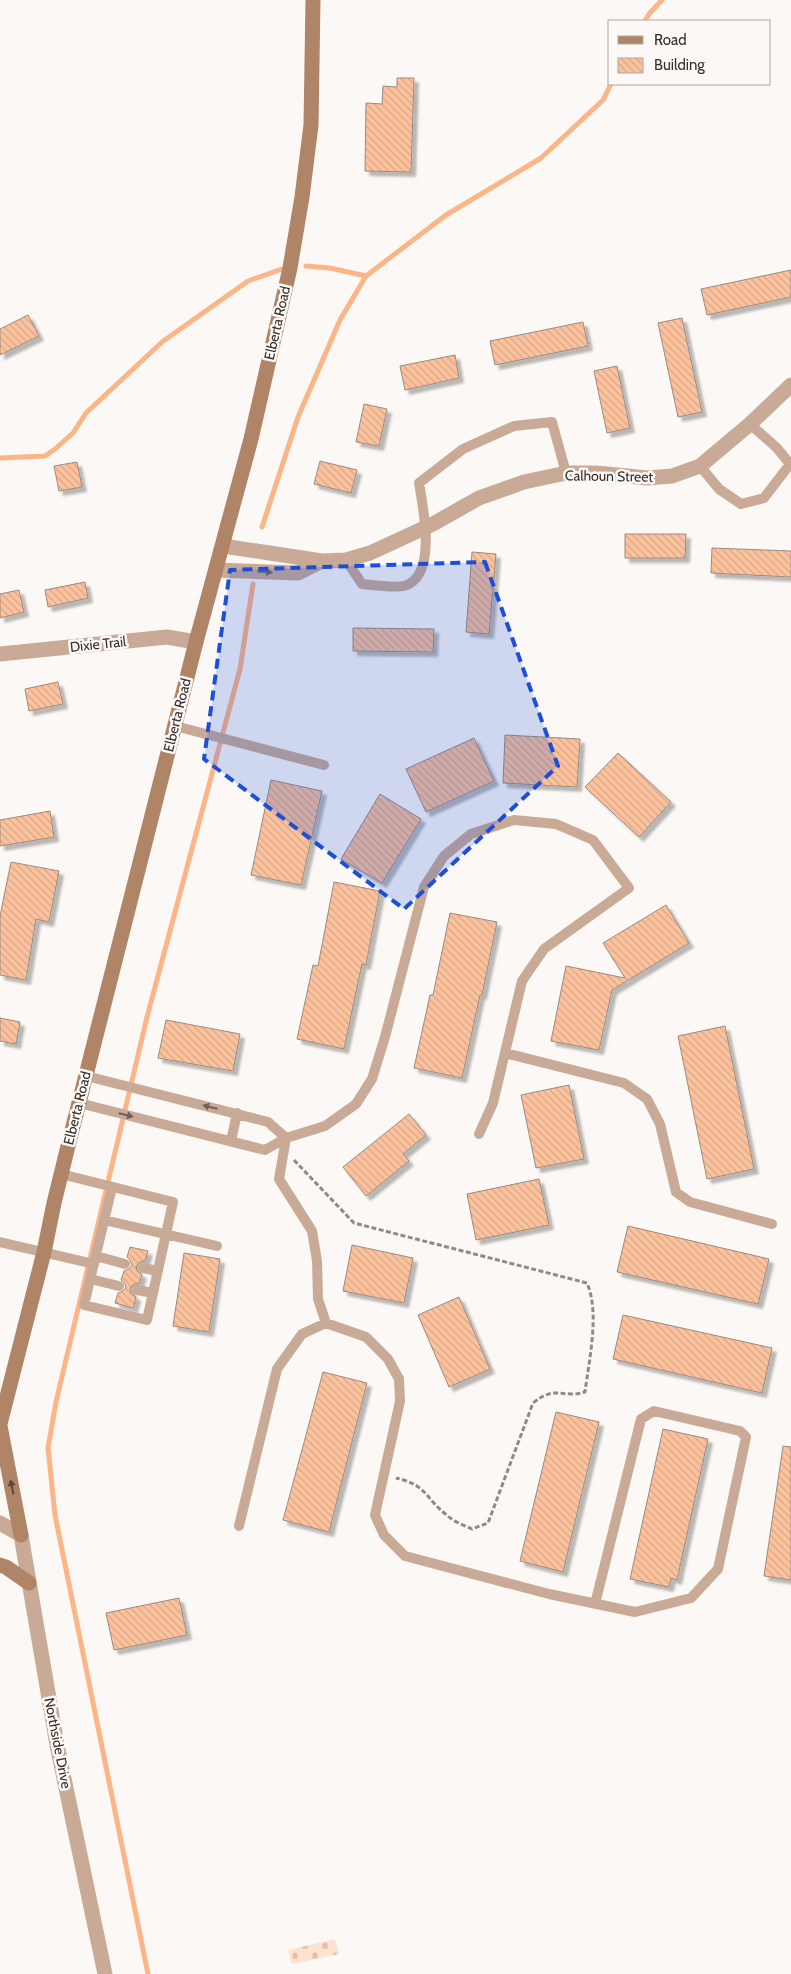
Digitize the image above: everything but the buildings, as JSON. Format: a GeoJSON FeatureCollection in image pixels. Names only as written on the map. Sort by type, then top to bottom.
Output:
{"type":"FeatureCollection","features":[{"type":"Feature","properties":{"kind":"street","name":"Elberta Road"},"geometry":{"type":"LineString","coordinates":[[0,1425],[174,726],[253,430],[290,268],[311,125],[314,0]]}},
{"type":"Feature","properties":{"kind":"street","name":"Calhoun Street"},"geometry":{"type":"LineString","coordinates":[[223,546],[322,561],[346,560],[370,553],[427,526],[479,498],[524,482],[566,473],[596,473],[648,478],[672,476],[700,466],[750,424],[791,384]]}},
{"type":"Feature","properties":{"kind":"street","name":"Calhoun Street"},"geometry":{"type":"LineString","coordinates":[[216,570],[298,573],[322,561]]}},
{"type":"Feature","properties":{"kind":"street","name":"Dixie Trail"},"geometry":{"type":"LineString","coordinates":[[0,654],[167,637],[196,642]]}},
{"type":"Feature","properties":{"kind":"street"},"geometry":{"type":"LineString","coordinates":[[0,1425],[21,1535]]}},
{"type":"Feature","properties":{"kind":"street"},"geometry":{"type":"LineString","coordinates":[[0,1523],[21,1535]]}},
{"type":"Feature","properties":{"kind":"street","name":"Northside Drive"},"geometry":{"type":"LineString","coordinates":[[21,1535],[58,1745],[104,1974]]}},
{"type":"Feature","properties":{"kind":"street"},"geometry":{"type":"LineString","coordinates":[[0,1565],[29,1583]]}},
{"type":"Feature","properties":{"kind":"lane"},"geometry":{"type":"LineString","coordinates":[[346,560],[362,584],[404,586],[416,579],[425,556],[427,526],[419,483],[463,449],[514,426],[552,422],[566,473]]}},
{"type":"Feature","properties":{"kind":"lane"},"geometry":{"type":"LineString","coordinates":[[700,466],[719,489],[741,504],[764,498],[790,464],[777,448],[750,424]]}},
{"type":"Feature","properties":{"kind":"lane"},"geometry":{"type":"LineString","coordinates":[[174,726],[324,765]]}},
{"type":"Feature","properties":{"kind":"lane"},"geometry":{"type":"LineString","coordinates":[[79,1103],[265,1150],[286,1138],[325,1126],[356,1104],[372,1079],[385,1037],[424,887],[444,856],[471,834],[514,820],[556,824],[593,840],[629,888],[544,949],[522,981],[493,1103],[479,1134]]}},
{"type":"Feature","properties":{"kind":"lane"},"geometry":{"type":"LineString","coordinates":[[505,1054],[624,1083],[647,1099],[660,1124],[676,1192],[690,1202],[772,1224]]}},
{"type":"Feature","properties":{"kind":"lane"},"geometry":{"type":"LineString","coordinates":[[86,1076],[268,1122],[286,1138]]}},
{"type":"Feature","properties":{"kind":"lane"},"geometry":{"type":"LineString","coordinates":[[231,1141],[237,1113]]}},
{"type":"Feature","properties":{"kind":"lane"},"geometry":{"type":"LineString","coordinates":[[286,1138],[279,1179],[312,1231],[317,1261],[318,1299],[326,1323]]}},
{"type":"Feature","properties":{"kind":"lane"},"geometry":{"type":"LineString","coordinates":[[61,1174],[173,1202],[148,1320],[84,1305],[112,1187]]}},
{"type":"Feature","properties":{"kind":"lane"},"geometry":{"type":"LineString","coordinates":[[104,1220],[217,1246]]}},
{"type":"Feature","properties":{"kind":"lane"},"geometry":{"type":"LineString","coordinates":[[0,1242],[44,1252],[125,1264]]}},
{"type":"Feature","properties":{"kind":"lane"},"geometry":{"type":"LineString","coordinates":[[143,1268],[158,1271]]}},
{"type":"Feature","properties":{"kind":"lane"},"geometry":{"type":"LineString","coordinates":[[90,1279],[120,1286]]}},
{"type":"Feature","properties":{"kind":"lane"},"geometry":{"type":"LineString","coordinates":[[137,1290],[153,1293]]}},
{"type":"Feature","properties":{"kind":"lane"},"geometry":{"type":"LineString","coordinates":[[239,1526],[277,1369],[302,1334],[326,1323],[366,1337],[388,1360],[399,1380],[400,1401],[375,1514],[384,1535],[405,1556],[549,1594],[595,1604],[635,1612],[691,1598],[718,1569],[746,1437],[740,1431],[654,1411],[641,1419],[595,1604]]}},
{"type":"Feature","properties":{"kind":"path"},"geometry":{"type":"LineString","coordinates":[[284,1149],[354,1223],[587,1283],[590,1290],[594,1308],[585,1392],[575,1395],[559,1392],[543,1395],[533,1404],[488,1522],[472,1529],[448,1516],[425,1491],[410,1481],[384,1476]]}},
{"type":"Feature","properties":{"kind":"highlighted area"},"geometry":{"type":"Polygon","coordinates":[[[485,562],[558,766],[404,909],[204,759],[230,570],[485,562]]]}},
{"type":"Feature","properties":{"kind":"green space"},"geometry":{"type":"Polygon","coordinates":[[[335,1939],[339,1954],[292,1964],[288,1950],[335,1939]]]}},
{"type":"Feature","properties":{"kind":"waterway"},"geometry":{"type":"LineString","coordinates":[[646,20],[662,0]]}},
{"type":"Feature","properties":{"kind":"waterway"},"geometry":{"type":"LineString","coordinates":[[262,527],[298,417],[340,320],[366,276],[446,215],[541,158],[603,100],[610,85]]}},
{"type":"Feature","properties":{"kind":"waterway"},"geometry":{"type":"LineString","coordinates":[[306,266],[330,268],[366,276]]}},
{"type":"Feature","properties":{"kind":"waterway"},"geometry":{"type":"LineString","coordinates":[[0,458],[45,456],[73,433],[86,413],[162,342],[248,281],[282,269]]}},
{"type":"Feature","properties":{"kind":"waterway"},"geometry":{"type":"LineString","coordinates":[[148,1974],[55,1515],[48,1448],[56,1402],[147,1017],[240,669],[253,584]]}}]}
